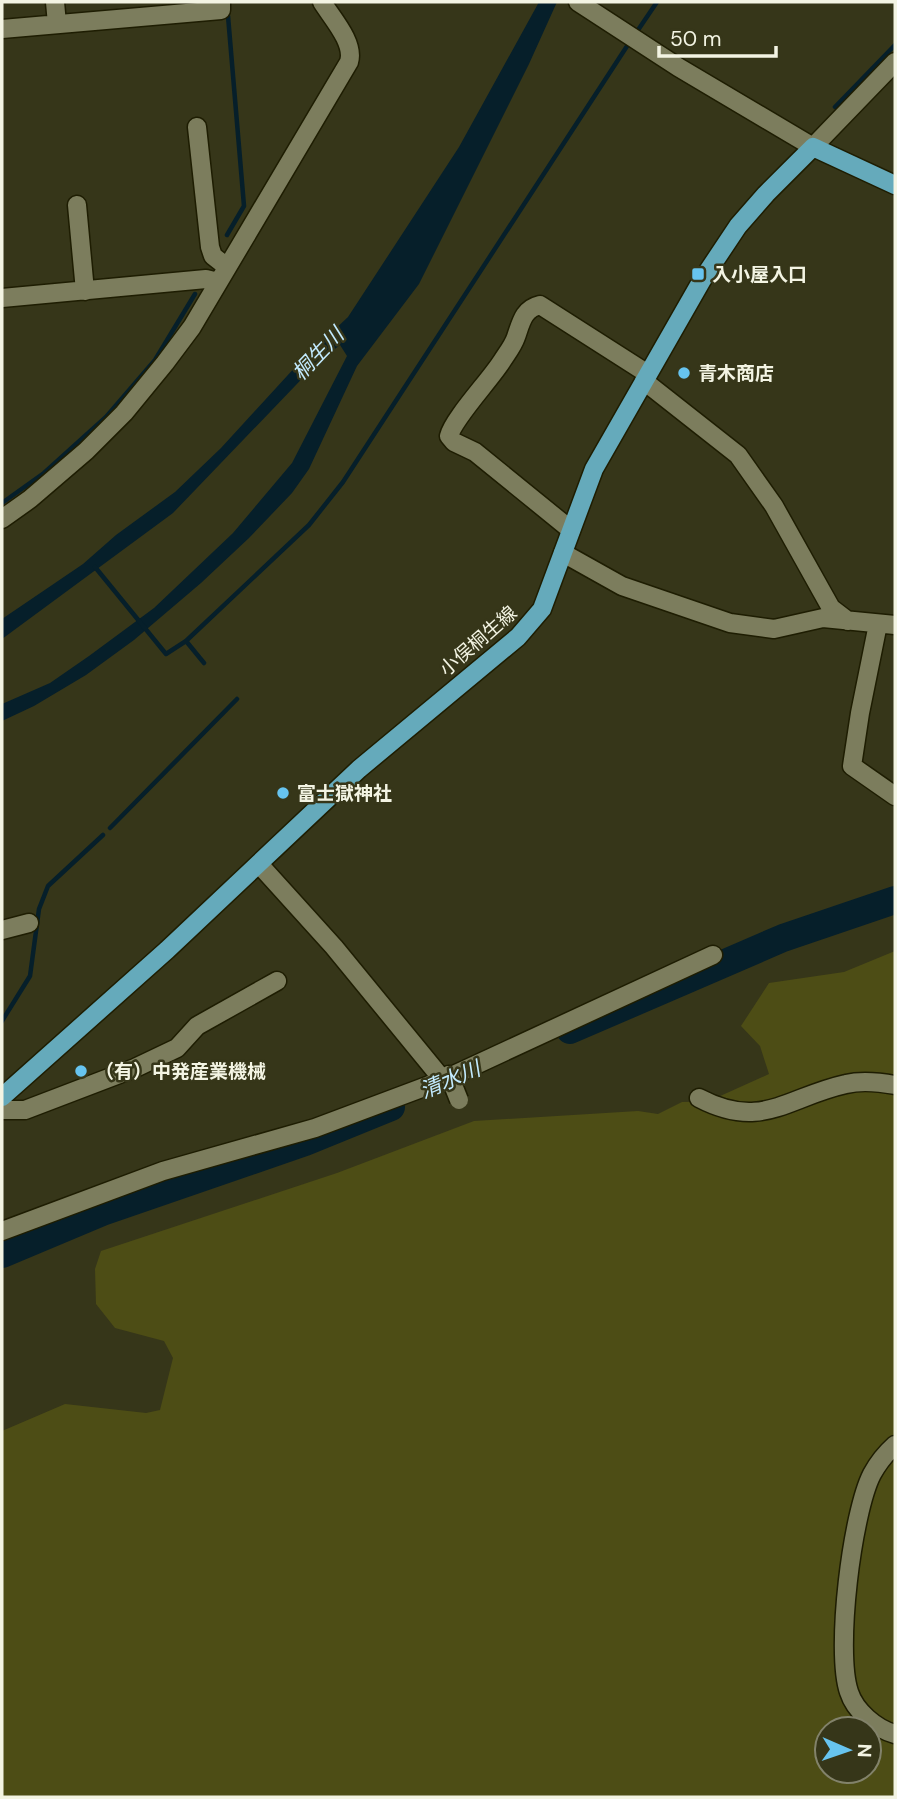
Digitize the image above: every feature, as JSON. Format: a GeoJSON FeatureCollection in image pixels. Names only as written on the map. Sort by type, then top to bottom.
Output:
{"type":"FeatureCollection","features":[{"type":"Feature","properties":{"kind":"main road"},"geometry":{"type":"LineString","coordinates":[[813,147],[895,185]]}},
{"type":"Feature","properties":{"kind":"main road","name":"小俣桐生線"},"geometry":{"type":"LineString","coordinates":[[2,1097],[167,950],[359,769],[529,626],[542,609],[594,468],[725,244],[766,194],[813,147]]}},
{"type":"Feature","properties":{"kind":"street"},"geometry":{"type":"LineString","coordinates":[[55,2],[57,24]]}},
{"type":"Feature","properties":{"kind":"street"},"geometry":{"type":"LineString","coordinates":[[2,29],[221,10],[220,2]]}},
{"type":"Feature","properties":{"kind":"street"},"geometry":{"type":"LineString","coordinates":[[2,519],[62,473],[124,413],[192,327],[349,62],[349,46],[322,2]]}},
{"type":"Feature","properties":{"kind":"street"},"geometry":{"type":"LineString","coordinates":[[578,2],[671,62],[813,147],[895,62]]}},
{"type":"Feature","properties":{"kind":"street"},"geometry":{"type":"LineString","coordinates":[[197,127],[210,247],[223,274]]}},
{"type":"Feature","properties":{"kind":"street"},"geometry":{"type":"LineString","coordinates":[[77,205],[85,291]]}},
{"type":"Feature","properties":{"kind":"street"},"geometry":{"type":"LineString","coordinates":[[2,298],[206,279],[223,274]]}},
{"type":"Feature","properties":{"kind":"street"},"geometry":{"type":"LineString","coordinates":[[571,530],[474,452],[454,442],[449,436],[453,425],[491,379],[512,346],[519,323],[532,307],[540,305],[646,378],[738,455],[774,506],[831,608],[848,621]]}},
{"type":"Feature","properties":{"kind":"street"},"geometry":{"type":"LineString","coordinates":[[563,553],[622,586],[730,623],[774,629],[823,618],[886,625],[860,713],[852,766],[895,796]]}},
{"type":"Feature","properties":{"kind":"street"},"geometry":{"type":"LineString","coordinates":[[258,864],[446,1077],[459,1100]]}},
{"type":"Feature","properties":{"kind":"street"},"geometry":{"type":"LineString","coordinates":[[2,930],[29,923]]}},
{"type":"Feature","properties":{"kind":"street"},"geometry":{"type":"LineString","coordinates":[[2,1231],[163,1171],[315,1128],[446,1077],[713,955]]}},
{"type":"Feature","properties":{"kind":"street"},"geometry":{"type":"LineString","coordinates":[[2,1110],[25,1111],[135,1068],[177,1048],[197,1026],[277,981]]}},
{"type":"Feature","properties":{"kind":"street"},"geometry":{"type":"LineString","coordinates":[[699,1098],[723,1110],[755,1112],[790,1105],[846,1084],[865,1082],[895,1085]]}},
{"type":"Feature","properties":{"kind":"street"},"geometry":{"type":"LineString","coordinates":[[895,1445],[885,1454],[872,1475],[861,1506],[847,1597],[844,1656],[846,1678],[853,1702],[880,1728],[895,1734]]}},
{"type":"Feature","properties":{"kind":"shaded area"},"geometry":{"type":"Polygon","coordinates":[[[895,951],[895,1797],[2,1797],[2,1431],[65,1404],[146,1413],[160,1410],[173,1358],[164,1341],[115,1328],[96,1304],[95,1269],[101,1251],[337,1173],[474,1121],[638,1111],[658,1114],[682,1102],[729,1101],[718,1097],[769,1074],[760,1046],[741,1026],[769,983],[844,972],[895,951]]]}},
{"type":"Feature","properties":{"kind":"water","name":"桐生川"},"geometry":{"type":"Polygon","coordinates":[[[539,2],[557,2],[529,64],[419,284],[357,366],[309,469],[292,493],[201,583],[134,640],[86,675],[34,706],[2,721],[2,704],[50,683],[154,608],[233,533],[292,463],[347,356],[340,345],[318,362],[173,513],[2,639],[2,619],[83,564],[116,535],[175,492],[221,448],[298,364],[348,317],[459,147],[539,2]]]}},
{"type":"Feature","properties":{"kind":"waterway"},"geometry":{"type":"LineString","coordinates":[[636,33],[657,2]]}},
{"type":"Feature","properties":{"kind":"waterway"},"geometry":{"type":"LineString","coordinates":[[227,235],[244,206],[228,16]]}},
{"type":"Feature","properties":{"kind":"waterway"},"geometry":{"type":"LineString","coordinates":[[204,663],[186,641],[309,525],[343,482],[631,40]]}},
{"type":"Feature","properties":{"kind":"waterway"},"geometry":{"type":"LineString","coordinates":[[835,107],[895,45]]}},
{"type":"Feature","properties":{"kind":"waterway"},"geometry":{"type":"LineString","coordinates":[[2,503],[44,473],[106,417],[155,360],[195,294]]}},
{"type":"Feature","properties":{"kind":"waterway"},"geometry":{"type":"LineString","coordinates":[[95,567],[166,654],[186,641]]}},
{"type":"Feature","properties":{"kind":"waterway"},"geometry":{"type":"LineString","coordinates":[[110,828],[237,699]]}},
{"type":"Feature","properties":{"kind":"waterway"},"geometry":{"type":"LineString","coordinates":[[2,1021],[30,976],[39,909],[48,886],[103,835]]}},
{"type":"Feature","properties":{"kind":"waterway","name":"清水川"},"geometry":{"type":"LineString","coordinates":[[570,1030],[783,938],[895,900]]}},
{"type":"Feature","properties":{"kind":"waterway","name":"清水川"},"geometry":{"type":"LineString","coordinates":[[2,1254],[102,1212],[305,1142],[391,1107]]}},
{"type":"Feature","properties":{"kind":"place","name":"入小屋入口"},"geometry":{"type":"Point","coordinates":[698,274]}},
{"type":"Feature","properties":{"kind":"place","name":"青木商店"},"geometry":{"type":"Point","coordinates":[684,373]}},
{"type":"Feature","properties":{"kind":"place","name":"富士獄神社"},"geometry":{"type":"Point","coordinates":[283,793]}},
{"type":"Feature","properties":{"kind":"place","name":"（有）中発産業機械"},"geometry":{"type":"Point","coordinates":[81,1071]}}]}
